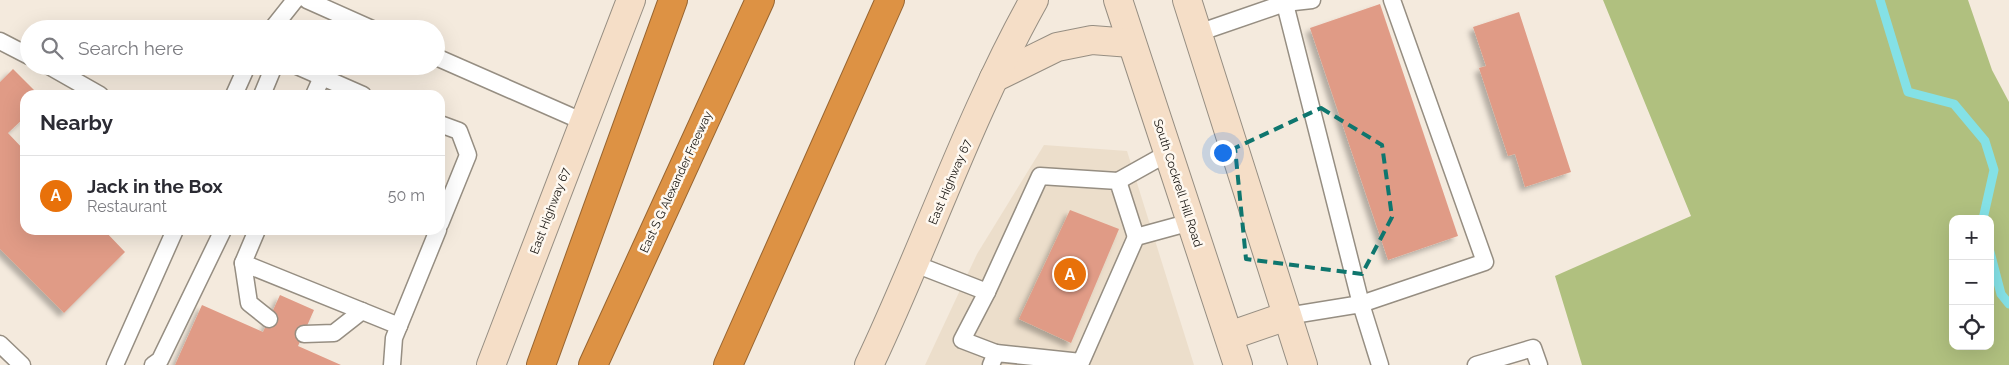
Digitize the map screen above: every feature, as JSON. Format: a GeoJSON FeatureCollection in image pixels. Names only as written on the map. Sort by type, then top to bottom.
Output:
{"type":"FeatureCollection","features":[{"type":"Feature","properties":{"kind":"highway"},"geometry":{"type":"LineString","coordinates":[[541,365],[673,0]]}},
{"type":"Feature","properties":{"kind":"highway","name":"East S G Alexander Freeway"},"geometry":{"type":"LineString","coordinates":[[593,365],[760,0]]}},
{"type":"Feature","properties":{"kind":"highway"},"geometry":{"type":"LineString","coordinates":[[728,365],[890,0]]}},
{"type":"Feature","properties":{"kind":"main road","name":"East Highway 67"},"geometry":{"type":"LineString","coordinates":[[491,365],[631,0]]}},
{"type":"Feature","properties":{"kind":"main road","name":"East Highway 67"},"geometry":{"type":"LineString","coordinates":[[869,365],[915,264],[994,78],[1034,0]]}},
{"type":"Feature","properties":{"kind":"main road","name":"South Cockrell Hill Road"},"geometry":{"type":"LineString","coordinates":[[1118,0],[1238,365]]}},
{"type":"Feature","properties":{"kind":"main road"},"geometry":{"type":"LineString","coordinates":[[1187,0],[1303,365]]}},
{"type":"Feature","properties":{"kind":"main road"},"geometry":{"type":"LineString","coordinates":[[994,78],[1057,47],[1092,40],[1131,43]]}},
{"type":"Feature","properties":{"kind":"main road"},"geometry":{"type":"LineString","coordinates":[[1229,336],[1287,316]]}},
{"type":"Feature","properties":{"kind":"lane"},"geometry":{"type":"LineString","coordinates":[[279,20],[296,0]]}},
{"type":"Feature","properties":{"kind":"lane"},"geometry":{"type":"LineString","coordinates":[[307,0],[352,20]]}},
{"type":"Feature","properties":{"kind":"lane"},"geometry":{"type":"LineString","coordinates":[[1198,33],[1284,1],[1312,0]]}},
{"type":"Feature","properties":{"kind":"lane"},"geometry":{"type":"LineString","coordinates":[[1287,316],[1361,304],[1485,262],[1392,0]]}},
{"type":"Feature","properties":{"kind":"lane"},"geometry":{"type":"LineString","coordinates":[[1284,1],[1361,304],[1380,365]]}},
{"type":"Feature","properties":{"kind":"lane"},"geometry":{"type":"LineString","coordinates":[[0,41],[20,51]]}},
{"type":"Feature","properties":{"kind":"lane"},"geometry":{"type":"LineString","coordinates":[[445,61],[584,122]]}},
{"type":"Feature","properties":{"kind":"lane"},"geometry":{"type":"LineString","coordinates":[[65,75],[91,90]]}},
{"type":"Feature","properties":{"kind":"lane"},"geometry":{"type":"LineString","coordinates":[[236,90],[243,75]]}},
{"type":"Feature","properties":{"kind":"lane"},"geometry":{"type":"LineString","coordinates":[[264,90],[270,75]]}},
{"type":"Feature","properties":{"kind":"lane"},"geometry":{"type":"LineString","coordinates":[[317,75],[351,90]]}},
{"type":"Feature","properties":{"kind":"lane"},"geometry":{"type":"LineString","coordinates":[[316,90],[322,77]]}},
{"type":"Feature","properties":{"kind":"lane"},"geometry":{"type":"LineString","coordinates":[[445,126],[459,131],[468,155],[445,212]]}},
{"type":"Feature","properties":{"kind":"lane"},"geometry":{"type":"LineString","coordinates":[[1118,181],[1136,237],[1081,362],[993,359],[962,340],[987,292],[1040,176],[1118,181],[1168,153]]}},
{"type":"Feature","properties":{"kind":"lane"},"geometry":{"type":"LineString","coordinates":[[1136,237],[1191,222]]}},
{"type":"Feature","properties":{"kind":"lane"},"geometry":{"type":"LineString","coordinates":[[115,365],[173,235]]}},
{"type":"Feature","properties":{"kind":"lane"},"geometry":{"type":"LineString","coordinates":[[153,365],[160,360],[220,235]]}},
{"type":"Feature","properties":{"kind":"lane"},"geometry":{"type":"LineString","coordinates":[[255,235],[243,263],[249,303],[269,320]]}},
{"type":"Feature","properties":{"kind":"lane"},"geometry":{"type":"LineString","coordinates":[[392,365],[394,338],[436,235]]}},
{"type":"Feature","properties":{"kind":"lane"},"geometry":{"type":"LineString","coordinates":[[243,263],[399,326]]}},
{"type":"Feature","properties":{"kind":"lane"},"geometry":{"type":"LineString","coordinates":[[915,264],[987,292]]}},
{"type":"Feature","properties":{"kind":"lane"},"geometry":{"type":"LineString","coordinates":[[304,334],[334,333],[362,311]]}},
{"type":"Feature","properties":{"kind":"lane"},"geometry":{"type":"LineString","coordinates":[[0,344],[22,365]]}},
{"type":"Feature","properties":{"kind":"lane"},"geometry":{"type":"LineString","coordinates":[[1476,365],[1533,348],[1538,365]]}},
{"type":"Feature","properties":{"kind":"lane"},"geometry":{"type":"LineString","coordinates":[[0,355],[22,365]]}},
{"type":"Feature","properties":{"kind":"highlighted area"},"geometry":{"type":"Polygon","coordinates":[[[1321,108],[1382,145],[1392,217],[1362,274],[1246,259],[1235,148],[1321,108]]]}},
{"type":"Feature","properties":{"kind":"shaded area"},"geometry":{"type":"Polygon","coordinates":[[[1044,145],[1127,151],[1194,365],[925,365],[977,254],[1044,145]]]}},
{"type":"Feature","properties":{"kind":"green space"},"geometry":{"type":"Polygon","coordinates":[[[1603,0],[1968,0],[1992,70],[2009,102],[2009,365],[1582,365],[1555,276],[1691,216],[1603,0]]]}},
{"type":"Feature","properties":{"kind":"building"},"geometry":{"type":"Polygon","coordinates":[[[1380,4],[1458,236],[1388,260],[1310,28],[1380,4]]]}},
{"type":"Feature","properties":{"kind":"building"},"geometry":{"type":"Polygon","coordinates":[[[1519,12],[1571,172],[1525,187],[1515,154],[1508,156],[1479,68],[1486,66],[1473,27],[1519,12]]]}},
{"type":"Feature","properties":{"kind":"building"},"geometry":{"type":"Polygon","coordinates":[[[13,69],[34,90],[20,90],[20,122],[8,133],[20,146],[20,235],[109,235],[125,252],[64,313],[0,249],[0,82],[13,69]]]}},
{"type":"Feature","properties":{"kind":"building"},"geometry":{"type":"Polygon","coordinates":[[[1070,210],[1119,229],[1071,343],[1019,319],[1070,210]]]}},
{"type":"Feature","properties":{"kind":"building"},"geometry":{"type":"Polygon","coordinates":[[[280,295],[314,310],[298,346],[341,365],[175,365],[202,305],[263,332],[280,295]]]}},
{"type":"Feature","properties":{"kind":"waterway"},"geometry":{"type":"LineString","coordinates":[[1880,0],[1908,92],[1954,104],[1985,141],[1994,170],[1984,215]]}},
{"type":"Feature","properties":{"kind":"waterway"},"geometry":{"type":"LineString","coordinates":[[1992,260],[2001,294],[2009,304]]}},
{"type":"Feature","properties":{"kind":"place","name":"Jack in the Box"},"geometry":{"type":"Point","coordinates":[1070,274]}}]}
